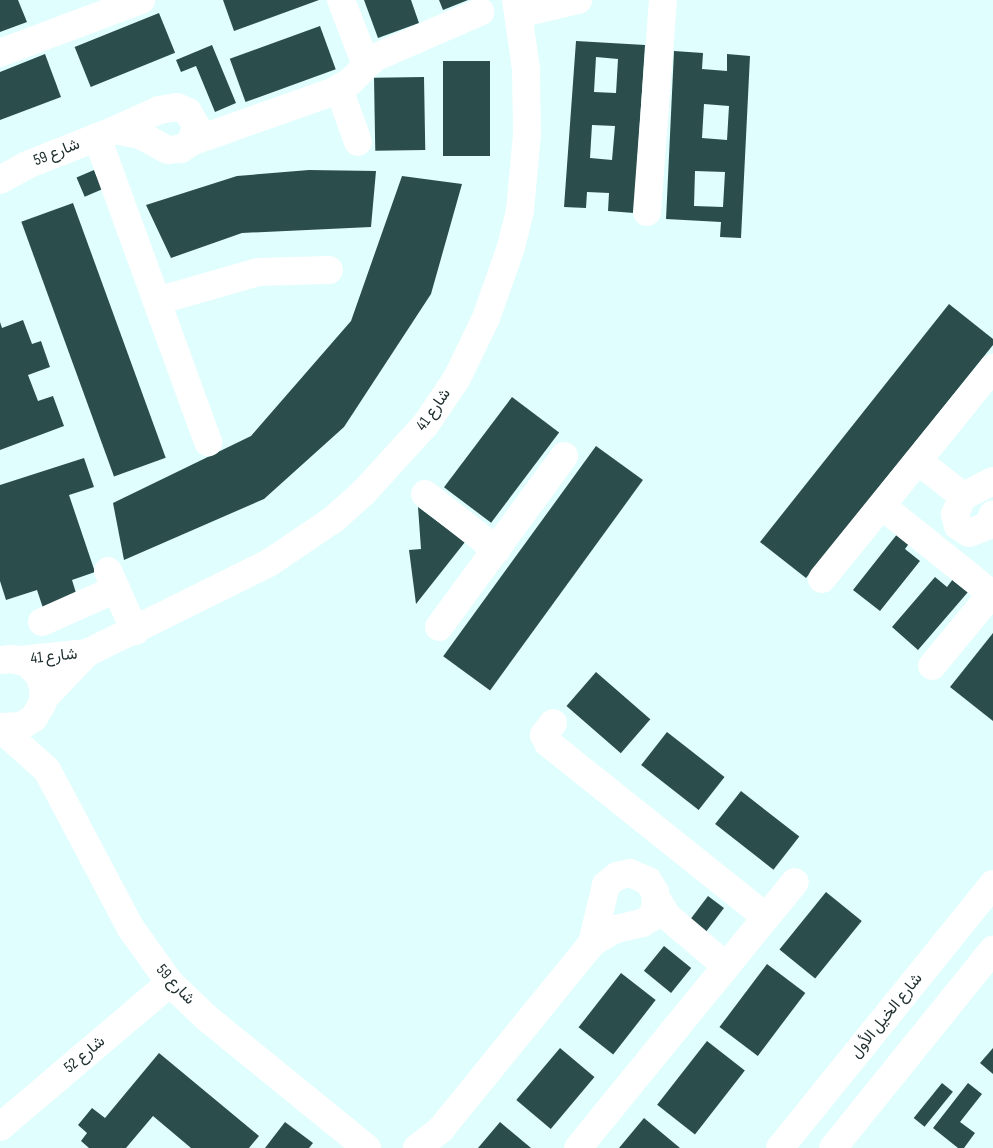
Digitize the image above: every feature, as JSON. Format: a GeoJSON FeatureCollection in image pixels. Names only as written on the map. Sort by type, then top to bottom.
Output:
{"type":"FeatureCollection","features":[{"type":"Feature","properties":{"kind":"street"},"geometry":{"type":"LineString","coordinates":[[0,52],[141,0]]}},
{"type":"Feature","properties":{"kind":"street"},"geometry":{"type":"LineString","coordinates":[[341,0],[366,65]]}},
{"type":"Feature","properties":{"kind":"street"},"geometry":{"type":"LineString","coordinates":[[518,7],[578,0]]}},
{"type":"Feature","properties":{"kind":"street"},"geometry":{"type":"LineString","coordinates":[[647,212],[663,0]]}},
{"type":"Feature","properties":{"kind":"street","name":"شارع 41"},"geometry":{"type":"LineString","coordinates":[[8,656],[87,653],[270,563],[334,519],[390,466],[426,424],[457,378],[486,318],[511,247],[520,210],[526,134],[526,69],[518,7]]}},
{"type":"Feature","properties":{"kind":"street"},"geometry":{"type":"LineString","coordinates":[[208,442],[157,301],[106,134],[140,135],[168,150],[181,149],[191,142],[339,89],[366,65],[480,12]]}},
{"type":"Feature","properties":{"kind":"street"},"geometry":{"type":"LineString","coordinates":[[339,89],[358,142]]}},
{"type":"Feature","properties":{"kind":"street","name":"شارع 59"},"geometry":{"type":"LineString","coordinates":[[0,180],[27,165],[106,134],[159,110],[177,107],[188,112],[195,121],[196,132],[191,142]]}},
{"type":"Feature","properties":{"kind":"street"},"geometry":{"type":"LineString","coordinates":[[157,301],[258,272],[329,270]]}},
{"type":"Feature","properties":{"kind":"street"},"geometry":{"type":"LineString","coordinates":[[822,579],[993,368]]}},
{"type":"Feature","properties":{"kind":"street"},"geometry":{"type":"LineString","coordinates":[[439,627],[564,456]]}},
{"type":"Feature","properties":{"kind":"street"},"geometry":{"type":"LineString","coordinates":[[918,461],[963,496]]}},
{"type":"Feature","properties":{"kind":"street"},"geometry":{"type":"LineString","coordinates":[[390,466],[497,550]]}},
{"type":"Feature","properties":{"kind":"street"},"geometry":{"type":"LineString","coordinates":[[993,481],[963,496],[954,514],[958,526],[963,531],[982,530],[993,518]]}},
{"type":"Feature","properties":{"kind":"street"},"geometry":{"type":"LineString","coordinates":[[882,506],[993,593],[932,666]]}},
{"type":"Feature","properties":{"kind":"street"},"geometry":{"type":"LineString","coordinates":[[42,622],[112,580],[135,631]]}},
{"type":"Feature","properties":{"kind":"street","name":"شارع 41"},"geometry":{"type":"LineString","coordinates":[[0,727],[13,728],[28,723],[43,701],[87,653]]}},
{"type":"Feature","properties":{"kind":"street","name":"شارع 59"},"geometry":{"type":"LineString","coordinates":[[8,656],[39,675],[43,701],[47,770]]}},
{"type":"Feature","properties":{"kind":"street"},"geometry":{"type":"LineString","coordinates":[[553,723],[544,735],[548,743],[766,918]]}},
{"type":"Feature","properties":{"kind":"street","name":"شارع 59"},"geometry":{"type":"LineString","coordinates":[[0,727],[47,770],[130,927],[170,983],[348,1143]]}},
{"type":"Feature","properties":{"kind":"street"},"geometry":{"type":"LineString","coordinates":[[592,943],[603,890],[611,880],[623,874],[636,874],[648,881],[652,910]]}},
{"type":"Feature","properties":{"kind":"street"},"geometry":{"type":"LineString","coordinates":[[578,1148],[795,882]]}},
{"type":"Feature","properties":{"kind":"street","name":"شارع الخيل الأول"},"geometry":{"type":"LineString","coordinates":[[780,1148],[993,884]]}},
{"type":"Feature","properties":{"kind":"street"},"geometry":{"type":"LineString","coordinates":[[652,910],[668,918],[722,972]]}},
{"type":"Feature","properties":{"kind":"street"},"geometry":{"type":"LineString","coordinates":[[417,1148],[441,1129],[592,943],[652,910]]}},
{"type":"Feature","properties":{"kind":"street"},"geometry":{"type":"LineString","coordinates":[[832,1148],[993,950]]}},
{"type":"Feature","properties":{"kind":"street","name":"شارع 52"},"geometry":{"type":"LineString","coordinates":[[0,1127],[170,983]]}},
{"type":"Feature","properties":{"kind":"street"},"geometry":{"type":"LineString","coordinates":[[832,1148],[848,1111],[916,1023],[917,1011],[900,1000]]}},
{"type":"Feature","properties":{"kind":"building"},"geometry":{"type":"Polygon","coordinates":[[[0,0],[18,0],[27,22],[0,32],[0,0]]]}},
{"type":"Feature","properties":{"kind":"building"},"geometry":{"type":"Polygon","coordinates":[[[223,0],[319,0],[234,31],[223,0]]]}},
{"type":"Feature","properties":{"kind":"building"},"geometry":{"type":"Polygon","coordinates":[[[364,0],[411,0],[419,23],[378,38],[364,0]]]}},
{"type":"Feature","properties":{"kind":"building"},"geometry":{"type":"Polygon","coordinates":[[[439,0],[468,0],[443,10],[439,0]]]}},
{"type":"Feature","properties":{"kind":"building"},"geometry":{"type":"Polygon","coordinates":[[[159,13],[175,53],[91,87],[75,47],[159,13]]]}},
{"type":"Feature","properties":{"kind":"building"},"geometry":{"type":"Polygon","coordinates":[[[320,26],[336,69],[246,102],[230,59],[320,26]]]}},
{"type":"Feature","properties":{"kind":"building"},"geometry":{"type":"Polygon","coordinates":[[[576,41],[645,45],[634,213],[608,211],[609,193],[587,192],[586,208],[564,207],[576,41]],[[596,57],[594,92],[616,93],[618,59],[596,57]],[[592,125],[590,158],[612,160],[615,126],[592,125]]]}},
{"type":"Feature","properties":{"kind":"building"},"geometry":{"type":"Polygon","coordinates":[[[212,45],[236,103],[215,112],[196,66],[181,72],[176,60],[212,45]]]}},
{"type":"Feature","properties":{"kind":"building"},"geometry":{"type":"Polygon","coordinates":[[[674,51],[703,53],[702,69],[727,71],[727,54],[750,56],[741,238],[720,237],[721,222],[666,219],[674,51]],[[704,104],[702,138],[727,140],[729,106],[704,104]],[[695,171],[694,206],[723,207],[725,172],[695,171]]]}},
{"type":"Feature","properties":{"kind":"building"},"geometry":{"type":"Polygon","coordinates":[[[45,54],[61,97],[0,120],[0,72],[45,54]]]}},
{"type":"Feature","properties":{"kind":"building"},"geometry":{"type":"Polygon","coordinates":[[[443,61],[490,61],[490,156],[443,156],[443,61]]]}},
{"type":"Feature","properties":{"kind":"building"},"geometry":{"type":"Polygon","coordinates":[[[424,77],[425,150],[375,151],[374,78],[424,77]]]}},
{"type":"Feature","properties":{"kind":"building"},"geometry":{"type":"Polygon","coordinates":[[[94,170],[102,189],[85,197],[77,177],[94,170]]]}},
{"type":"Feature","properties":{"kind":"building"},"geometry":{"type":"Polygon","coordinates":[[[309,170],[376,171],[371,227],[242,233],[171,258],[146,205],[237,176],[309,170]]]}},
{"type":"Feature","properties":{"kind":"building"},"geometry":{"type":"Polygon","coordinates":[[[402,176],[462,184],[431,294],[344,427],[264,499],[124,560],[113,503],[251,436],[351,321],[402,176]]]}},
{"type":"Feature","properties":{"kind":"building"},"geometry":{"type":"Polygon","coordinates":[[[73,203],[166,458],[114,476],[21,222],[73,203]]]}},
{"type":"Feature","properties":{"kind":"building"},"geometry":{"type":"Polygon","coordinates":[[[949,304],[993,339],[993,345],[806,578],[760,542],[949,304]]]}},
{"type":"Feature","properties":{"kind":"building"},"geometry":{"type":"Polygon","coordinates":[[[23,320],[32,344],[41,341],[50,367],[28,375],[38,401],[53,396],[64,426],[0,450],[0,322],[2,328],[23,320]]]}},
{"type":"Feature","properties":{"kind":"building"},"geometry":{"type":"Polygon","coordinates":[[[512,397],[559,433],[491,523],[444,487],[512,397]]]}},
{"type":"Feature","properties":{"kind":"building"},"geometry":{"type":"Polygon","coordinates":[[[596,446],[643,480],[490,690],[443,656],[596,446]]]}},
{"type":"Feature","properties":{"kind":"building"},"geometry":{"type":"Polygon","coordinates":[[[84,458],[94,487],[69,495],[95,572],[72,580],[77,596],[43,608],[37,590],[6,600],[0,581],[0,485],[84,458]]]}},
{"type":"Feature","properties":{"kind":"building"},"geometry":{"type":"Polygon","coordinates":[[[418,507],[465,542],[416,604],[409,550],[421,549],[418,507]]]}},
{"type":"Feature","properties":{"kind":"building"},"geometry":{"type":"Polygon","coordinates":[[[898,533],[910,542],[905,549],[920,561],[880,611],[853,590],[898,533]]]}},
{"type":"Feature","properties":{"kind":"building"},"geometry":{"type":"Polygon","coordinates":[[[935,577],[947,587],[953,579],[968,592],[918,650],[892,627],[935,577]]]}},
{"type":"Feature","properties":{"kind":"building"},"geometry":{"type":"Polygon","coordinates":[[[993,633],[993,721],[950,687],[993,633]]]}},
{"type":"Feature","properties":{"kind":"building"},"geometry":{"type":"Polygon","coordinates":[[[596,672],[650,719],[621,753],[566,706],[596,672]]]}},
{"type":"Feature","properties":{"kind":"building"},"geometry":{"type":"Polygon","coordinates":[[[667,732],[725,777],[699,810],[641,765],[667,732]]]}},
{"type":"Feature","properties":{"kind":"building"},"geometry":{"type":"Polygon","coordinates":[[[741,791],[799,837],[773,870],[715,824],[741,791]]]}},
{"type":"Feature","properties":{"kind":"building"},"geometry":{"type":"Polygon","coordinates":[[[826,892],[862,921],[815,978],[779,950],[826,892]]]}},
{"type":"Feature","properties":{"kind":"building"},"geometry":{"type":"Polygon","coordinates":[[[708,896],[724,908],[702,938],[686,926],[708,896]]]}},
{"type":"Feature","properties":{"kind":"building"},"geometry":{"type":"Polygon","coordinates":[[[664,946],[691,968],[671,993],[644,971],[664,946]]]}},
{"type":"Feature","properties":{"kind":"building"},"geometry":{"type":"Polygon","coordinates":[[[767,964],[805,993],[758,1056],[719,1027],[767,964]]]}},
{"type":"Feature","properties":{"kind":"building"},"geometry":{"type":"Polygon","coordinates":[[[621,973],[656,1000],[613,1054],[579,1027],[621,973]]]}},
{"type":"Feature","properties":{"kind":"building"},"geometry":{"type":"Polygon","coordinates":[[[707,1041],[745,1071],[695,1134],[657,1105],[707,1041]]]}},
{"type":"Feature","properties":{"kind":"building"},"geometry":{"type":"Polygon","coordinates":[[[560,1048],[594,1077],[551,1129],[516,1100],[560,1048]]]}},
{"type":"Feature","properties":{"kind":"building"},"geometry":{"type":"Polygon","coordinates":[[[993,1048],[993,1074],[980,1063],[993,1048]]]}},
{"type":"Feature","properties":{"kind":"building"},"geometry":{"type":"Polygon","coordinates":[[[159,1053],[259,1136],[249,1148],[191,1148],[153,1116],[126,1148],[89,1148],[81,1141],[87,1133],[78,1125],[92,1108],[105,1118],[159,1053]]]}},
{"type":"Feature","properties":{"kind":"building"},"geometry":{"type":"Polygon","coordinates":[[[942,1083],[953,1092],[925,1127],[914,1118],[942,1083]]]}},
{"type":"Feature","properties":{"kind":"building"},"geometry":{"type":"Polygon","coordinates":[[[968,1083],[982,1094],[960,1122],[975,1133],[964,1148],[958,1148],[933,1128],[968,1083]]]}},
{"type":"Feature","properties":{"kind":"building"},"geometry":{"type":"Polygon","coordinates":[[[644,1118],[680,1148],[619,1148],[644,1118]]]}},
{"type":"Feature","properties":{"kind":"building"},"geometry":{"type":"Polygon","coordinates":[[[285,1122],[313,1143],[309,1148],[265,1148],[285,1122]]]}},
{"type":"Feature","properties":{"kind":"building"},"geometry":{"type":"Polygon","coordinates":[[[500,1122],[531,1148],[478,1148],[500,1122]]]}}]}
